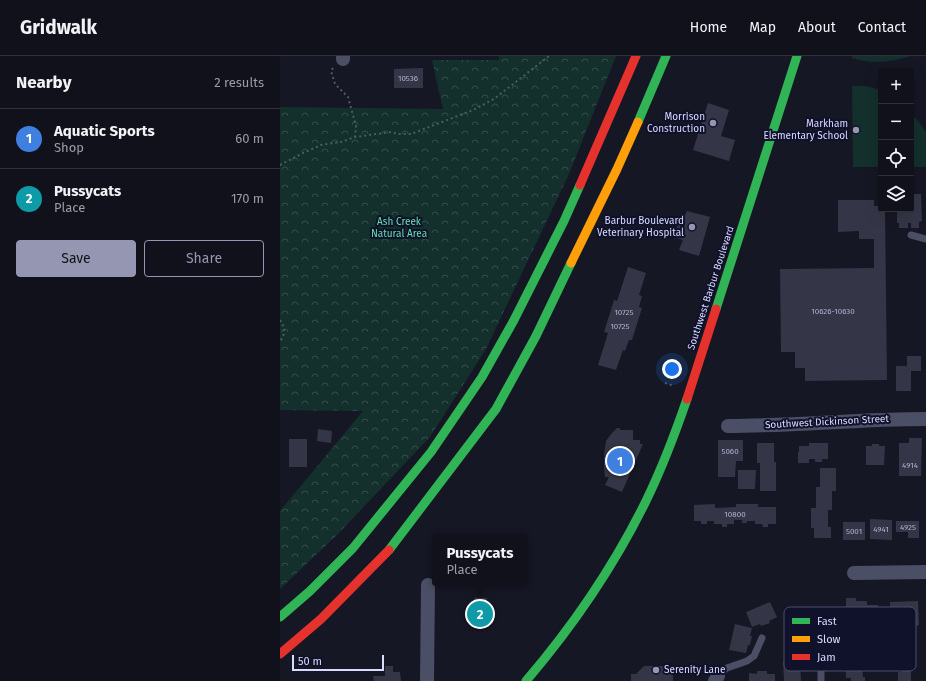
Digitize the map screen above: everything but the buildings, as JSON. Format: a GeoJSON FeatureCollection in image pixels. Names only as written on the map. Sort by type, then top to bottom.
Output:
{"type":"FeatureCollection","features":[{"type":"Feature","properties":{"kind":"main road"},"geometry":{"type":"LineString","coordinates":[[280,618],[310,591],[353,548],[430,452],[478,383],[514,320],[543,264],[582,181],[636,56]]}},
{"type":"Feature","properties":{"kind":"main road"},"geometry":{"type":"LineString","coordinates":[[280,654],[321,619],[386,554],[496,409],[536,336],[617,169],[666,56]]}},
{"type":"Feature","properties":{"kind":"main road","name":"Southwest Barbur Boulevard"},"geometry":{"type":"LineString","coordinates":[[526,681],[586,606],[617,555],[646,501],[687,400],[790,76],[798,56]]}},
{"type":"Feature","properties":{"kind":"street","name":"Southwest Dickinson Street"},"geometry":{"type":"LineString","coordinates":[[728,426],[776,426],[878,419],[926,419]]}},
{"type":"Feature","properties":{"kind":"street"},"geometry":{"type":"LineString","coordinates":[[854,573],[926,572]]}},
{"type":"Feature","properties":{"kind":"street"},"geometry":{"type":"LineString","coordinates":[[427,681],[428,585]]}},
{"type":"Feature","properties":{"kind":"lane"},"geometry":{"type":"LineString","coordinates":[[911,235],[926,239]]}},
{"type":"Feature","properties":{"kind":"lane"},"geometry":{"type":"LineString","coordinates":[[716,679],[727,668],[747,661],[754,656],[762,638]]}},
{"type":"Feature","properties":{"kind":"path"},"geometry":{"type":"LineString","coordinates":[[280,165],[303,153],[321,146],[341,142],[355,137],[391,132],[411,134],[473,110],[494,99],[549,56]]}},
{"type":"Feature","properties":{"kind":"path"},"geometry":{"type":"LineString","coordinates":[[343,57],[332,71],[335,84],[348,97],[356,126],[355,137]]}},
{"type":"Feature","properties":{"kind":"path"},"geometry":{"type":"LineString","coordinates":[[280,320],[285,331],[283,338],[280,341]]}},
{"type":"Feature","properties":{"kind":"green space","name":"Ash Creek Natural Area"},"geometry":{"type":"Polygon","coordinates":[[[499,56],[616,56],[569,174],[486,349],[430,437],[338,534],[280,589],[280,511],[363,411],[280,410],[280,107],[443,109],[432,60],[499,60],[499,56]]]}},
{"type":"Feature","properties":{"kind":"green space"},"geometry":{"type":"Polygon","coordinates":[[[852,56],[910,56],[896,60],[874,62],[859,60],[852,58],[852,56]]]}},
{"type":"Feature","properties":{"kind":"green space"},"geometry":{"type":"Polygon","coordinates":[[[852,86],[866,86],[878,89],[878,167],[853,167],[852,86]]]}},
{"type":"Feature","properties":{"kind":"green space"},"geometry":{"type":"Polygon","coordinates":[[[914,117],[926,132],[926,167],[914,167],[914,117]]]}},
{"type":"Feature","properties":{"kind":"traffic: fast"},"geometry":{"type":"LineString","coordinates":[[638,122],[666,56]]}},
{"type":"Feature","properties":{"kind":"traffic: fast"},"geometry":{"type":"LineString","coordinates":[[716,309],[797,56]]}},
{"type":"Feature","properties":{"kind":"traffic: fast"},"geometry":{"type":"LineString","coordinates":[[280,617],[310,591],[353,548],[431,452],[482,377],[514,320],[564,221],[580,185]]}},
{"type":"Feature","properties":{"kind":"traffic: fast"},"geometry":{"type":"LineString","coordinates":[[389,550],[496,409],[536,336],[571,263]]}},
{"type":"Feature","properties":{"kind":"traffic: fast"},"geometry":{"type":"LineString","coordinates":[[526,681],[560,639],[592,595],[634,525],[673,438],[687,399]]}},
{"type":"Feature","properties":{"kind":"traffic: slow"},"geometry":{"type":"LineString","coordinates":[[571,263],[617,169],[638,122]]}},
{"type":"Feature","properties":{"kind":"traffic: jam"},"geometry":{"type":"LineString","coordinates":[[580,185],[636,56]]}},
{"type":"Feature","properties":{"kind":"traffic: jam"},"geometry":{"type":"LineString","coordinates":[[687,399],[716,309]]}},
{"type":"Feature","properties":{"kind":"traffic: jam"},"geometry":{"type":"LineString","coordinates":[[280,654],[321,619],[389,550]]}},
{"type":"Feature","properties":{"kind":"place","name":"Morrison Construction"},"geometry":{"type":"Point","coordinates":[713,123]}},
{"type":"Feature","properties":{"kind":"place","name":"Markham Elementary School"},"geometry":{"type":"Point","coordinates":[856,130]}},
{"type":"Feature","properties":{"kind":"place","name":"Barbur Boulevard Veterinary Hospital"},"geometry":{"type":"Point","coordinates":[692,227]}},
{"type":"Feature","properties":{"kind":"place","name":"Aquatic Sports"},"geometry":{"type":"Point","coordinates":[620,461]}},
{"type":"Feature","properties":{"kind":"place","name":"Pussycats"},"geometry":{"type":"Point","coordinates":[480,614]}},
{"type":"Feature","properties":{"kind":"place","name":"Serenity Lane"},"geometry":{"type":"Point","coordinates":[656,670]}}]}
